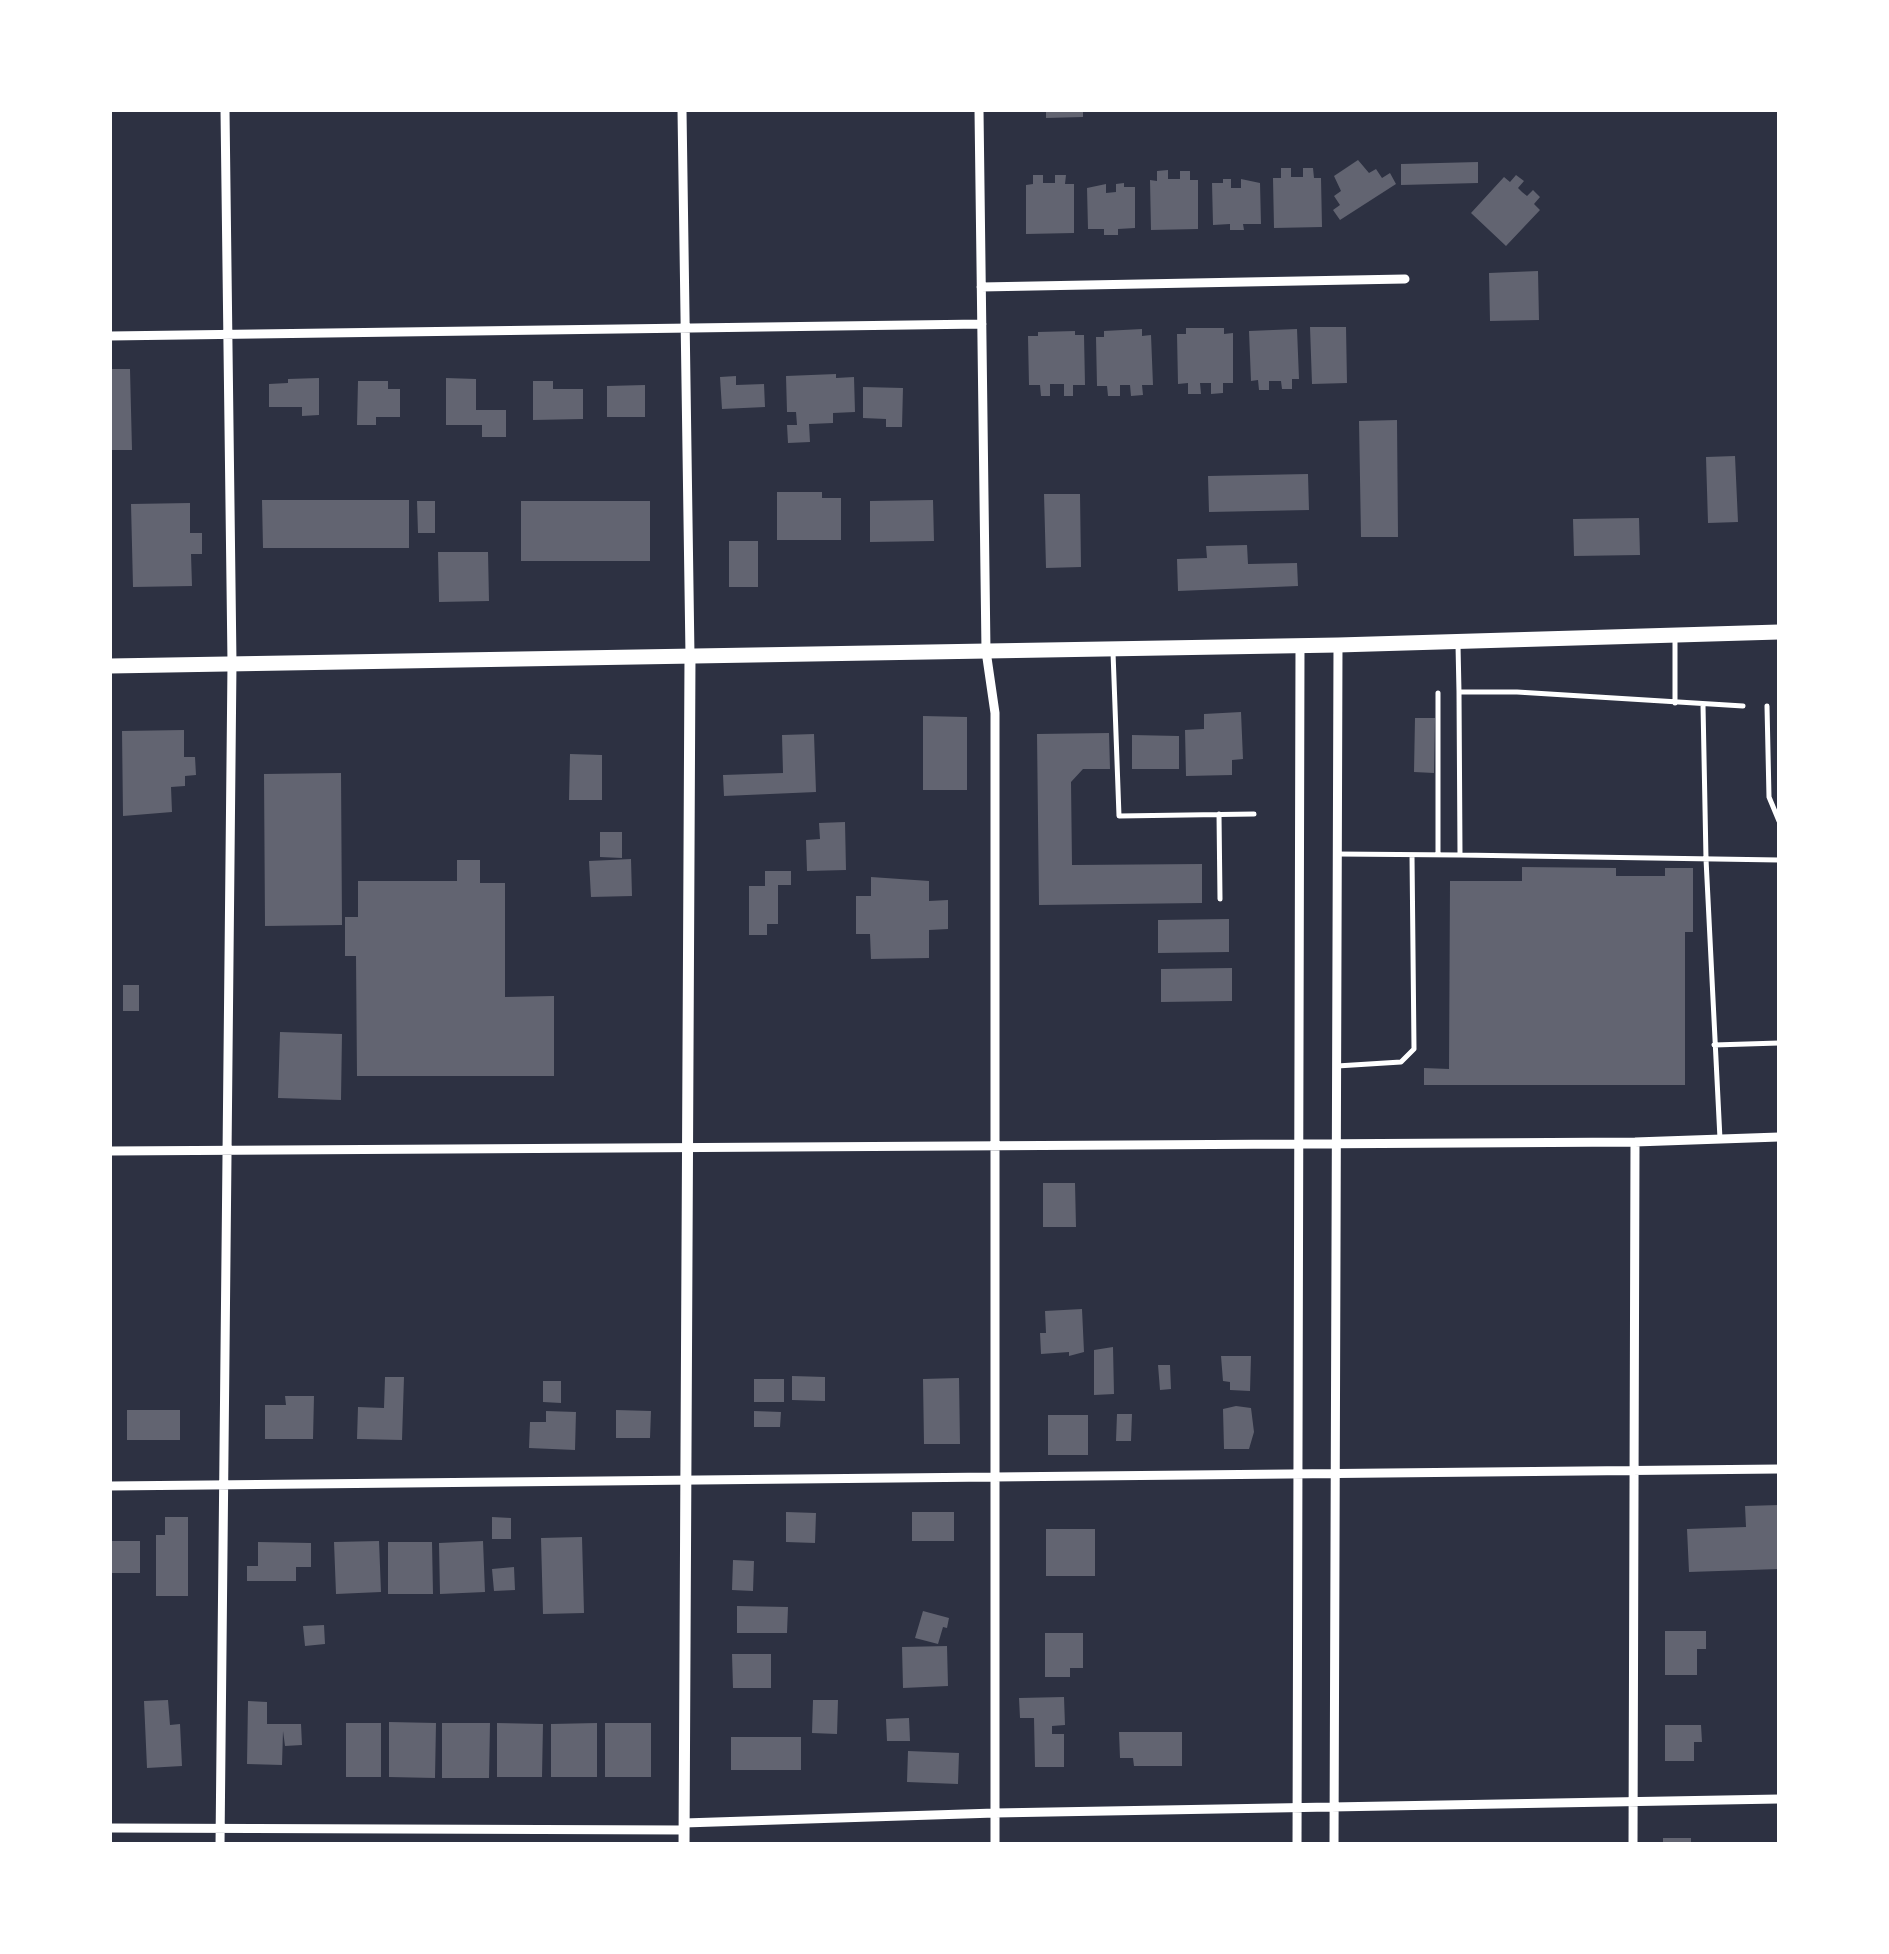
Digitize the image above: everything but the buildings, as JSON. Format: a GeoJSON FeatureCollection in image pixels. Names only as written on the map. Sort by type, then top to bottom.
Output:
{"type":"FeatureCollection","features":[{"type":"Feature","properties":{"kind":"main road"},"geometry":{"type":"LineString","coordinates":[[110,666],[1300,646],[1779,632]]}},
{"type":"Feature","properties":{"kind":"street"},"geometry":{"type":"LineString","coordinates":[[220,1844],[232,664],[225,110]]}},
{"type":"Feature","properties":{"kind":"street"},"geometry":{"type":"LineString","coordinates":[[682,110],[690,656],[684,1832]]}},
{"type":"Feature","properties":{"kind":"street"},"geometry":{"type":"LineString","coordinates":[[979,110],[986,650],[995,713],[995,1844]]}},
{"type":"Feature","properties":{"kind":"street"},"geometry":{"type":"LineString","coordinates":[[981,287],[1405,279]]}},
{"type":"Feature","properties":{"kind":"street"},"geometry":{"type":"LineString","coordinates":[[110,336],[982,324]]}},
{"type":"Feature","properties":{"kind":"street"},"geometry":{"type":"LineString","coordinates":[[1334,1844],[1338,645]]}},
{"type":"Feature","properties":{"kind":"street"},"geometry":{"type":"LineString","coordinates":[[1298,1844],[1300,646]]}},
{"type":"Feature","properties":{"kind":"street"},"geometry":{"type":"LineString","coordinates":[[110,1151],[1635,1142],[1779,1137]]}},
{"type":"Feature","properties":{"kind":"street"},"geometry":{"type":"LineString","coordinates":[[1633,1844],[1635,1142]]}},
{"type":"Feature","properties":{"kind":"street"},"geometry":{"type":"LineString","coordinates":[[110,1486],[1779,1468]]}},
{"type":"Feature","properties":{"kind":"street"},"geometry":{"type":"LineString","coordinates":[[110,1828],[684,1832],[995,1813],[1779,1800]]}},
{"type":"Feature","properties":{"kind":"lane"},"geometry":{"type":"LineString","coordinates":[[1674,634],[1676,703]]}},
{"type":"Feature","properties":{"kind":"lane"},"geometry":{"type":"LineString","coordinates":[[1458,640],[1460,855]]}},
{"type":"Feature","properties":{"kind":"lane"},"geometry":{"type":"LineString","coordinates":[[1113,649],[1119,816],[1254,814]]}},
{"type":"Feature","properties":{"kind":"lane"},"geometry":{"type":"LineString","coordinates":[[1438,692],[1438,855]]}},
{"type":"Feature","properties":{"kind":"lane"},"geometry":{"type":"LineString","coordinates":[[1459,692],[1743,706]]}},
{"type":"Feature","properties":{"kind":"lane"},"geometry":{"type":"LineString","coordinates":[[1703,704],[1706,859],[1720,1139]]}},
{"type":"Feature","properties":{"kind":"lane"},"geometry":{"type":"LineString","coordinates":[[1768,706],[1769,797],[1778,821]]}},
{"type":"Feature","properties":{"kind":"lane"},"geometry":{"type":"LineString","coordinates":[[1219,814],[1220,899]]}},
{"type":"Feature","properties":{"kind":"lane"},"geometry":{"type":"LineString","coordinates":[[1337,854],[1779,860]]}},
{"type":"Feature","properties":{"kind":"lane"},"geometry":{"type":"LineString","coordinates":[[1335,1066],[1401,1062],[1414,1049],[1412,855]]}},
{"type":"Feature","properties":{"kind":"lane"},"geometry":{"type":"LineString","coordinates":[[1714,1044],[1779,1042]]}}]}
